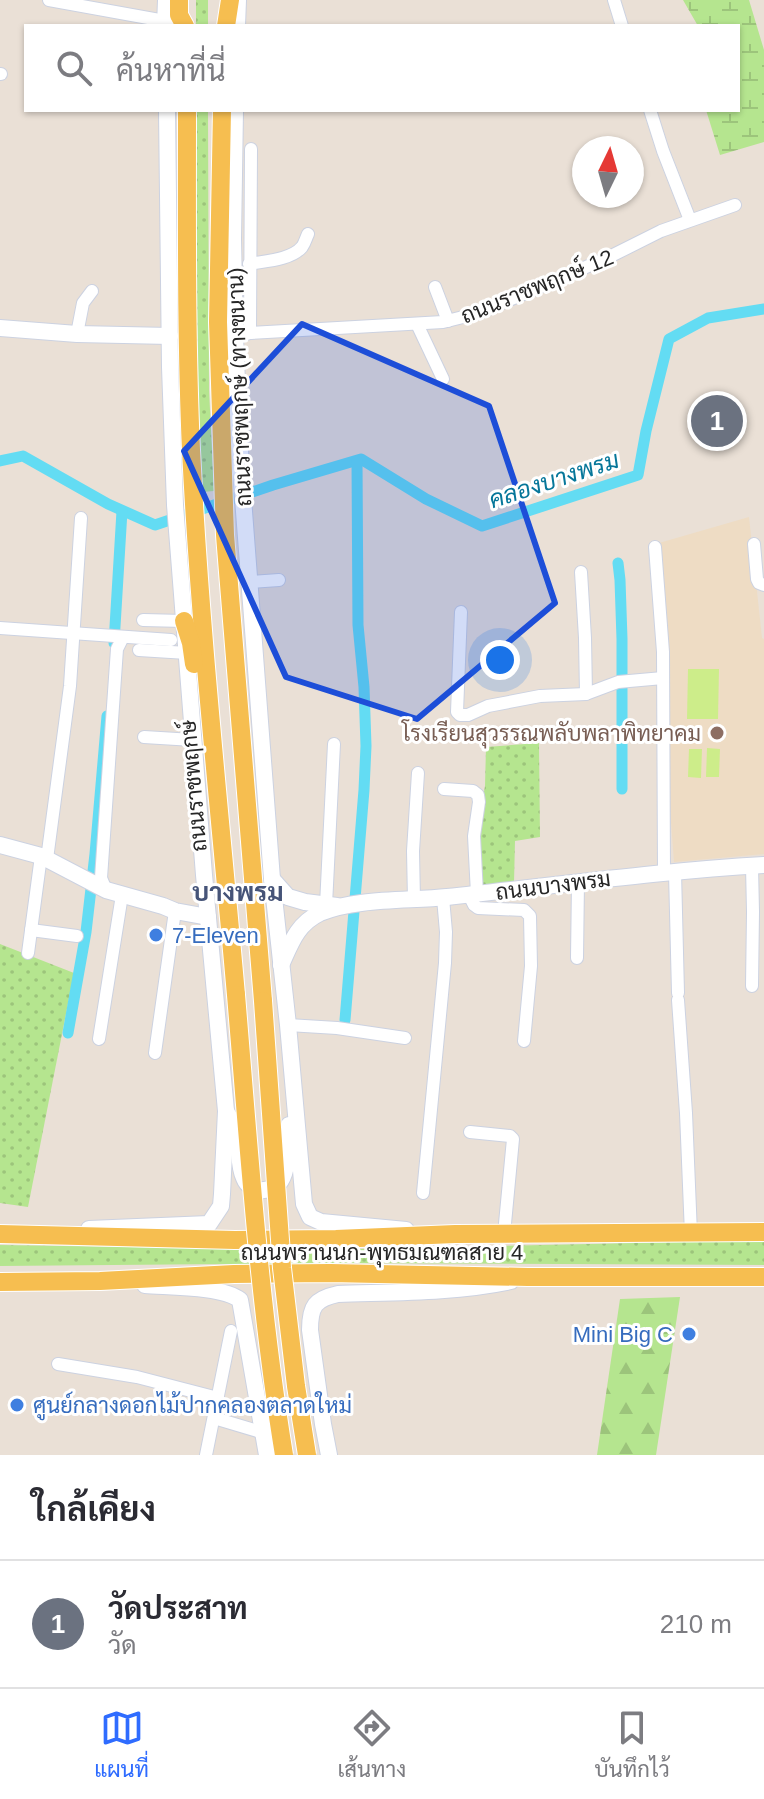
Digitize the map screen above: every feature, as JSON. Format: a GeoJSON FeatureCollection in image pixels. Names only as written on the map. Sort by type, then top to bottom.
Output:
{"type":"FeatureCollection","features":[{"type":"Feature","properties":{"kind":"main road"},"geometry":{"type":"LineString","coordinates":[[165,23],[168,0]]}},
{"type":"Feature","properties":{"kind":"main road"},"geometry":{"type":"LineString","coordinates":[[168,0],[185,24]]}},
{"type":"Feature","properties":{"kind":"main road"},"geometry":{"type":"LineString","coordinates":[[186,24],[187,0]]}},
{"type":"Feature","properties":{"kind":"main road"},"geometry":{"type":"LineString","coordinates":[[220,0],[224,24]]}},
{"type":"Feature","properties":{"kind":"main road"},"geometry":{"type":"LineString","coordinates":[[224,24],[230,0]]}},
{"type":"Feature","properties":{"kind":"main road"},"geometry":{"type":"LineString","coordinates":[[237,24],[238,0]]}},
{"type":"Feature","properties":{"kind":"main road"},"geometry":{"type":"LineString","coordinates":[[167,112],[175,505],[188,656]]}},
{"type":"Feature","properties":{"kind":"main road","name":"ถนนราชพฤกษ์"},"geometry":{"type":"LineString","coordinates":[[187,112],[187,350],[196,542],[260,1278],[272,1386],[284,1455]]}},
{"type":"Feature","properties":{"kind":"main road"},"geometry":{"type":"LineString","coordinates":[[222,112],[218,322],[225,535],[282,1268],[307,1455]]}},
{"type":"Feature","properties":{"kind":"main road","name":"ถนนราชพฤกษ์ (ทางขนาน)"},"geometry":{"type":"LineString","coordinates":[[235,112],[233,239],[243,335],[241,472],[272,879]]}},
{"type":"Feature","properties":{"kind":"main road"},"geometry":{"type":"LineString","coordinates":[[0,328],[170,336]]}},
{"type":"Feature","properties":{"kind":"main road"},"geometry":{"type":"LineString","coordinates":[[184,621],[191,643],[204,738],[215,756]]}},
{"type":"Feature","properties":{"kind":"main road","name":"ถนนราชพฤกษ์"},"geometry":{"type":"LineString","coordinates":[[20,1234],[209,1224],[221,1206],[226,1111],[188,656]]}},
{"type":"Feature","properties":{"kind":"main road"},"geometry":{"type":"LineString","coordinates":[[0,845],[44,858],[110,891],[208,917]]}},
{"type":"Feature","properties":{"kind":"main road","name":"ถนนบางพรม"},"geometry":{"type":"LineString","coordinates":[[272,879],[288,897],[305,902],[344,905],[443,898],[758,865]]}},
{"type":"Feature","properties":{"kind":"main road"},"geometry":{"type":"LineString","coordinates":[[272,879],[304,1204],[310,1217],[455,1234]]}},
{"type":"Feature","properties":{"kind":"main road"},"geometry":{"type":"LineString","coordinates":[[169,908],[191,899],[205,884]]}},
{"type":"Feature","properties":{"kind":"main road","name":"ถนนบางพรม"},"geometry":{"type":"LineString","coordinates":[[281,966],[305,921],[344,905]]}},
{"type":"Feature","properties":{"kind":"main road"},"geometry":{"type":"LineString","coordinates":[[226,1111],[237,1130],[244,1180],[249,1186],[262,1191],[275,1187],[285,1171],[288,1127],[295,1109]]}},
{"type":"Feature","properties":{"kind":"main road","name":"ถนนพรานนก-พุทธมณฑลสาย 4"},"geometry":{"type":"LineString","coordinates":[[0,1234],[235,1240],[455,1234],[764,1232]]}},
{"type":"Feature","properties":{"kind":"main road","name":"ถนนพรานนก-พุทธมณฑลสาย 4"},"geometry":{"type":"LineString","coordinates":[[0,1282],[330,1273],[764,1277]]}},
{"type":"Feature","properties":{"kind":"main road"},"geometry":{"type":"LineString","coordinates":[[323,1424],[310,1316],[321,1298],[338,1294],[465,1289],[528,1277]]}},
{"type":"Feature","properties":{"kind":"main road"},"geometry":{"type":"LineString","coordinates":[[100,1281],[220,1291],[240,1300],[264,1430]]}},
{"type":"Feature","properties":{"kind":"main road"},"geometry":{"type":"LineString","coordinates":[[267,1455],[256,1344],[261,1329],[275,1320],[291,1322],[302,1334],[329,1455]]}},
{"type":"Feature","properties":{"kind":"street"},"geometry":{"type":"LineString","coordinates":[[49,0],[165,23]]}},
{"type":"Feature","properties":{"kind":"street"},"geometry":{"type":"LineString","coordinates":[[614,0],[621,24]]}},
{"type":"Feature","properties":{"kind":"street"},"geometry":{"type":"LineString","coordinates":[[651,112],[690,220]]}},
{"type":"Feature","properties":{"kind":"street"},"geometry":{"type":"LineString","coordinates":[[243,335],[249,264],[251,149]]}},
{"type":"Feature","properties":{"kind":"street","name":"ถนนราชพฤกษ์ 12"},"geometry":{"type":"LineString","coordinates":[[243,335],[417,324],[448,321],[479,313],[607,258],[661,231],[735,205]]}},
{"type":"Feature","properties":{"kind":"street"},"geometry":{"type":"LineString","coordinates":[[249,264],[291,254],[302,247],[308,234]]}},
{"type":"Feature","properties":{"kind":"street"},"geometry":{"type":"LineString","coordinates":[[435,287],[448,321]]}},
{"type":"Feature","properties":{"kind":"street"},"geometry":{"type":"LineString","coordinates":[[77,334],[83,303],[92,291]]}},
{"type":"Feature","properties":{"kind":"street"},"geometry":{"type":"LineString","coordinates":[[417,324],[443,379]]}},
{"type":"Feature","properties":{"kind":"street"},"geometry":{"type":"LineString","coordinates":[[28,953],[70,686],[81,518]]}},
{"type":"Feature","properties":{"kind":"street"},"geometry":{"type":"LineString","coordinates":[[754,544],[757,579],[764,585]]}},
{"type":"Feature","properties":{"kind":"street"},"geometry":{"type":"LineString","coordinates":[[655,547],[691,1234]]}},
{"type":"Feature","properties":{"kind":"street"},"geometry":{"type":"LineString","coordinates":[[581,572],[586,694]]}},
{"type":"Feature","properties":{"kind":"street"},"geometry":{"type":"LineString","coordinates":[[249,582],[279,580]]}},
{"type":"Feature","properties":{"kind":"street"},"geometry":{"type":"LineString","coordinates":[[461,612],[457,712],[460,715],[540,696],[586,694],[622,682],[663,678]]}},
{"type":"Feature","properties":{"kind":"street"},"geometry":{"type":"LineString","coordinates":[[143,620],[184,621]]}},
{"type":"Feature","properties":{"kind":"street"},"geometry":{"type":"LineString","coordinates":[[0,628],[171,640]]}},
{"type":"Feature","properties":{"kind":"street"},"geometry":{"type":"LineString","coordinates":[[99,1039],[110,891],[101,878],[119,637]]}},
{"type":"Feature","properties":{"kind":"street"},"geometry":{"type":"LineString","coordinates":[[139,650],[188,656]]}},
{"type":"Feature","properties":{"kind":"street"},"geometry":{"type":"LineString","coordinates":[[144,737],[193,740]]}},
{"type":"Feature","properties":{"kind":"street"},"geometry":{"type":"LineString","coordinates":[[334,744],[344,905]]}},
{"type":"Feature","properties":{"kind":"street"},"geometry":{"type":"LineString","coordinates":[[414,900],[413,851],[418,773]]}},
{"type":"Feature","properties":{"kind":"street"},"geometry":{"type":"LineString","coordinates":[[444,789],[473,791],[478,795],[474,836],[474,905],[478,908],[524,910],[530,916],[531,966],[524,1041]]}},
{"type":"Feature","properties":{"kind":"street"},"geometry":{"type":"LineString","coordinates":[[752,986],[758,865]]}},
{"type":"Feature","properties":{"kind":"street"},"geometry":{"type":"LineString","coordinates":[[577,958],[578,882]]}},
{"type":"Feature","properties":{"kind":"street"},"geometry":{"type":"LineString","coordinates":[[423,1193],[445,963],[443,898]]}},
{"type":"Feature","properties":{"kind":"street"},"geometry":{"type":"LineString","coordinates":[[155,1053],[169,908]]}},
{"type":"Feature","properties":{"kind":"street"},"geometry":{"type":"LineString","coordinates":[[31,930],[77,936]]}},
{"type":"Feature","properties":{"kind":"street"},"geometry":{"type":"LineString","coordinates":[[288,1025],[355,1030],[405,1038]]}},
{"type":"Feature","properties":{"kind":"street"},"geometry":{"type":"LineString","coordinates":[[470,1132],[510,1136],[513,1139],[504,1234]]}},
{"type":"Feature","properties":{"kind":"street"},"geometry":{"type":"LineString","coordinates":[[206,1455],[231,1331]]}},
{"type":"Feature","properties":{"kind":"street"},"geometry":{"type":"LineString","coordinates":[[58,1364],[137,1377],[218,1398]]}},
{"type":"Feature","properties":{"kind":"street"},"geometry":{"type":"LineString","coordinates":[[214,1418],[264,1430]]}},
{"type":"Feature","properties":{"kind":"highlighted area"},"geometry":{"type":"Polygon","coordinates":[[[302,324],[489,406],[555,603],[417,719],[286,677],[184,451],[302,324]]]}},
{"type":"Feature","properties":{"kind":"shaded area","name":"โรงเรียนสุวรรณพลับพลาพิทยาคม"},"geometry":{"type":"Polygon","coordinates":[[[749,517],[764,639],[764,854],[674,862],[670,809],[669,646],[659,543],[749,517]]]}},
{"type":"Feature","properties":{"kind":"green space"},"geometry":{"type":"Polygon","coordinates":[[[196,0],[208,0],[208,24],[196,24],[196,0]]]}},
{"type":"Feature","properties":{"kind":"green space"},"geometry":{"type":"Polygon","coordinates":[[[683,0],[749,0],[764,50],[764,142],[720,155],[707,112],[740,112],[740,24],[697,24],[683,0]]]}},
{"type":"Feature","properties":{"kind":"green space"},"geometry":{"type":"Polygon","coordinates":[[[196,112],[208,112],[209,390],[214,491],[202,492],[195,323],[196,112]]]}},
{"type":"Feature","properties":{"kind":"green space"},"geometry":{"type":"Polygon","coordinates":[[[688,669],[719,669],[718,719],[687,719],[688,669]]]}},
{"type":"Feature","properties":{"kind":"green space"},"geometry":{"type":"Polygon","coordinates":[[[539,743],[540,837],[515,841],[514,883],[480,886],[477,832],[485,786],[486,747],[539,743]]]}},
{"type":"Feature","properties":{"kind":"green space"},"geometry":{"type":"Polygon","coordinates":[[[707,748],[720,749],[719,777],[706,777],[707,748]]]}},
{"type":"Feature","properties":{"kind":"green space"},"geometry":{"type":"Polygon","coordinates":[[[689,749],[702,749],[701,778],[688,777],[689,749]]]}},
{"type":"Feature","properties":{"kind":"green space"},"geometry":{"type":"Polygon","coordinates":[[[0,944],[74,973],[28,1207],[0,1203],[0,944]]]}},
{"type":"Feature","properties":{"kind":"green space"},"geometry":{"type":"Polygon","coordinates":[[[764,1242],[764,1265],[335,1263],[0,1266],[0,1245],[311,1250],[764,1242]]]}},
{"type":"Feature","properties":{"kind":"green space"},"geometry":{"type":"Polygon","coordinates":[[[680,1297],[656,1455],[597,1455],[620,1299],[680,1297]]]}},
{"type":"Feature","properties":{"kind":"waterway","name":"คลองบางพรม"},"geometry":{"type":"LineString","coordinates":[[0,461],[23,456],[108,504],[155,525],[361,459],[426,499],[482,526],[638,475],[669,339],[708,318],[764,309]]}},
{"type":"Feature","properties":{"kind":"waterway"},"geometry":{"type":"LineString","coordinates":[[345,1020],[366,746],[358,625],[357,461]]}},
{"type":"Feature","properties":{"kind":"waterway"},"geometry":{"type":"LineString","coordinates":[[114,643],[122,511]]}},
{"type":"Feature","properties":{"kind":"waterway"},"geometry":{"type":"LineString","coordinates":[[618,563],[622,639],[622,789]]}},
{"type":"Feature","properties":{"kind":"waterway"},"geometry":{"type":"LineString","coordinates":[[68,1033],[86,932],[107,716]]}},
{"type":"Feature","properties":{"kind":"place","name":"วัดประสาท"},"geometry":{"type":"Point","coordinates":[717,421]}},
{"type":"Feature","properties":{"kind":"place","name":"โรงเรียนสุวรรณพลับพลาพิทยาคม"},"geometry":{"type":"Point","coordinates":[717,733]}},
{"type":"Feature","properties":{"kind":"place","name":"7-Eleven"},"geometry":{"type":"Point","coordinates":[156,935]}},
{"type":"Feature","properties":{"kind":"place","name":"Mini Big C"},"geometry":{"type":"Point","coordinates":[689,1334]}},
{"type":"Feature","properties":{"kind":"place","name":"ศูนย์กลางดอกไม้ปากคลองตลาดใหม่"},"geometry":{"type":"Point","coordinates":[17,1405]}},
{"type":"Feature","properties":{"kind":"district","name":"บางพรม"},"geometry":{"type":"Point","coordinates":[238,892]}}]}
